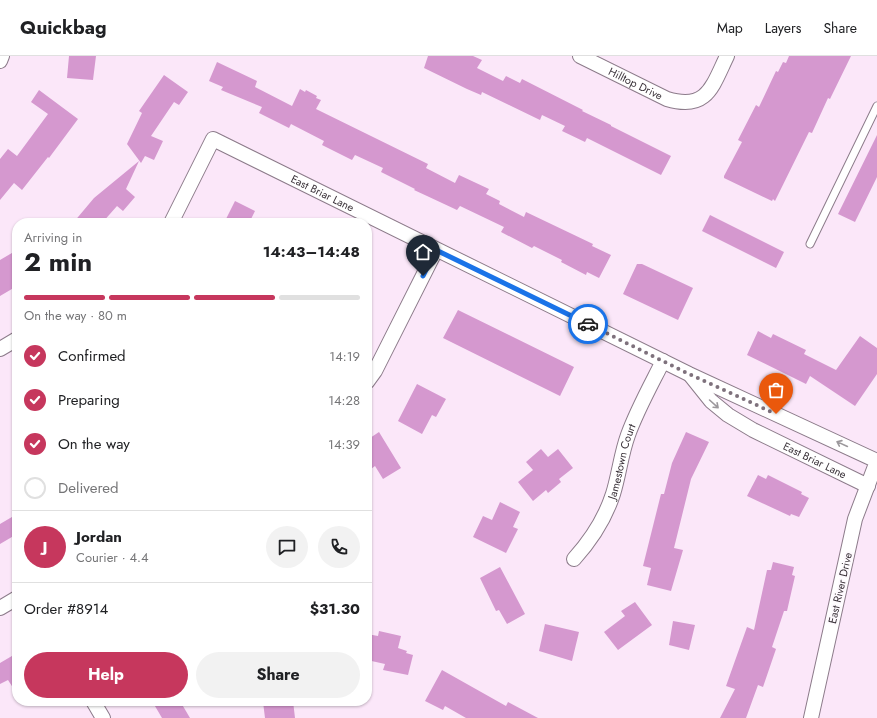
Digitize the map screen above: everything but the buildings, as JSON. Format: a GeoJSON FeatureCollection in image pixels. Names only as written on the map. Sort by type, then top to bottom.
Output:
{"type":"FeatureCollection","features":[{"type":"Feature","properties":{"kind":"street"},"geometry":{"type":"LineString","coordinates":[[0,61],[2,56]]}},
{"type":"Feature","properties":{"kind":"street","name":"Hilltop Drive"},"geometry":{"type":"LineString","coordinates":[[580,56],[667,99],[680,103],[694,102],[706,95],[728,56]]}},
{"type":"Feature","properties":{"kind":"street","name":"East Briar Lane"},"geometry":{"type":"LineString","coordinates":[[174,218],[213,139],[372,218]]}},
{"type":"Feature","properties":{"kind":"street","name":"East Briar Lane"},"geometry":{"type":"LineString","coordinates":[[372,218],[689,374],[877,461]]}},
{"type":"Feature","properties":{"kind":"street"},"geometry":{"type":"LineString","coordinates":[[372,374],[436,250]]}},
{"type":"Feature","properties":{"kind":"street"},"geometry":{"type":"LineString","coordinates":[[0,349],[12,342]]}},
{"type":"Feature","properties":{"kind":"street","name":"Jamestown Court"},"geometry":{"type":"LineString","coordinates":[[574,559],[588,543],[603,519],[613,494],[629,432],[663,361]]}},
{"type":"Feature","properties":{"kind":"street","name":"East Briar Lane"},"geometry":{"type":"LineString","coordinates":[[689,374],[710,401],[728,415],[753,430],[868,486]]}},
{"type":"Feature","properties":{"kind":"street","name":"East River Drive"},"geometry":{"type":"LineString","coordinates":[[811,718],[855,519],[877,461]]}},
{"type":"Feature","properties":{"kind":"street"},"geometry":{"type":"LineString","coordinates":[[0,608],[12,601]]}},
{"type":"Feature","properties":{"kind":"street"},"geometry":{"type":"LineString","coordinates":[[96,706],[103,718]]}},
{"type":"Feature","properties":{"kind":"lane"},"geometry":{"type":"LineString","coordinates":[[810,244],[877,106]]}},
{"type":"Feature","properties":{"kind":"way so far"},"geometry":{"type":"LineString","coordinates":[[588,324],[689,374],[776,414]]}},
{"type":"Feature","properties":{"kind":"route"},"geometry":{"type":"LineString","coordinates":[[423,276],[436,250],[588,324]]}}]}
